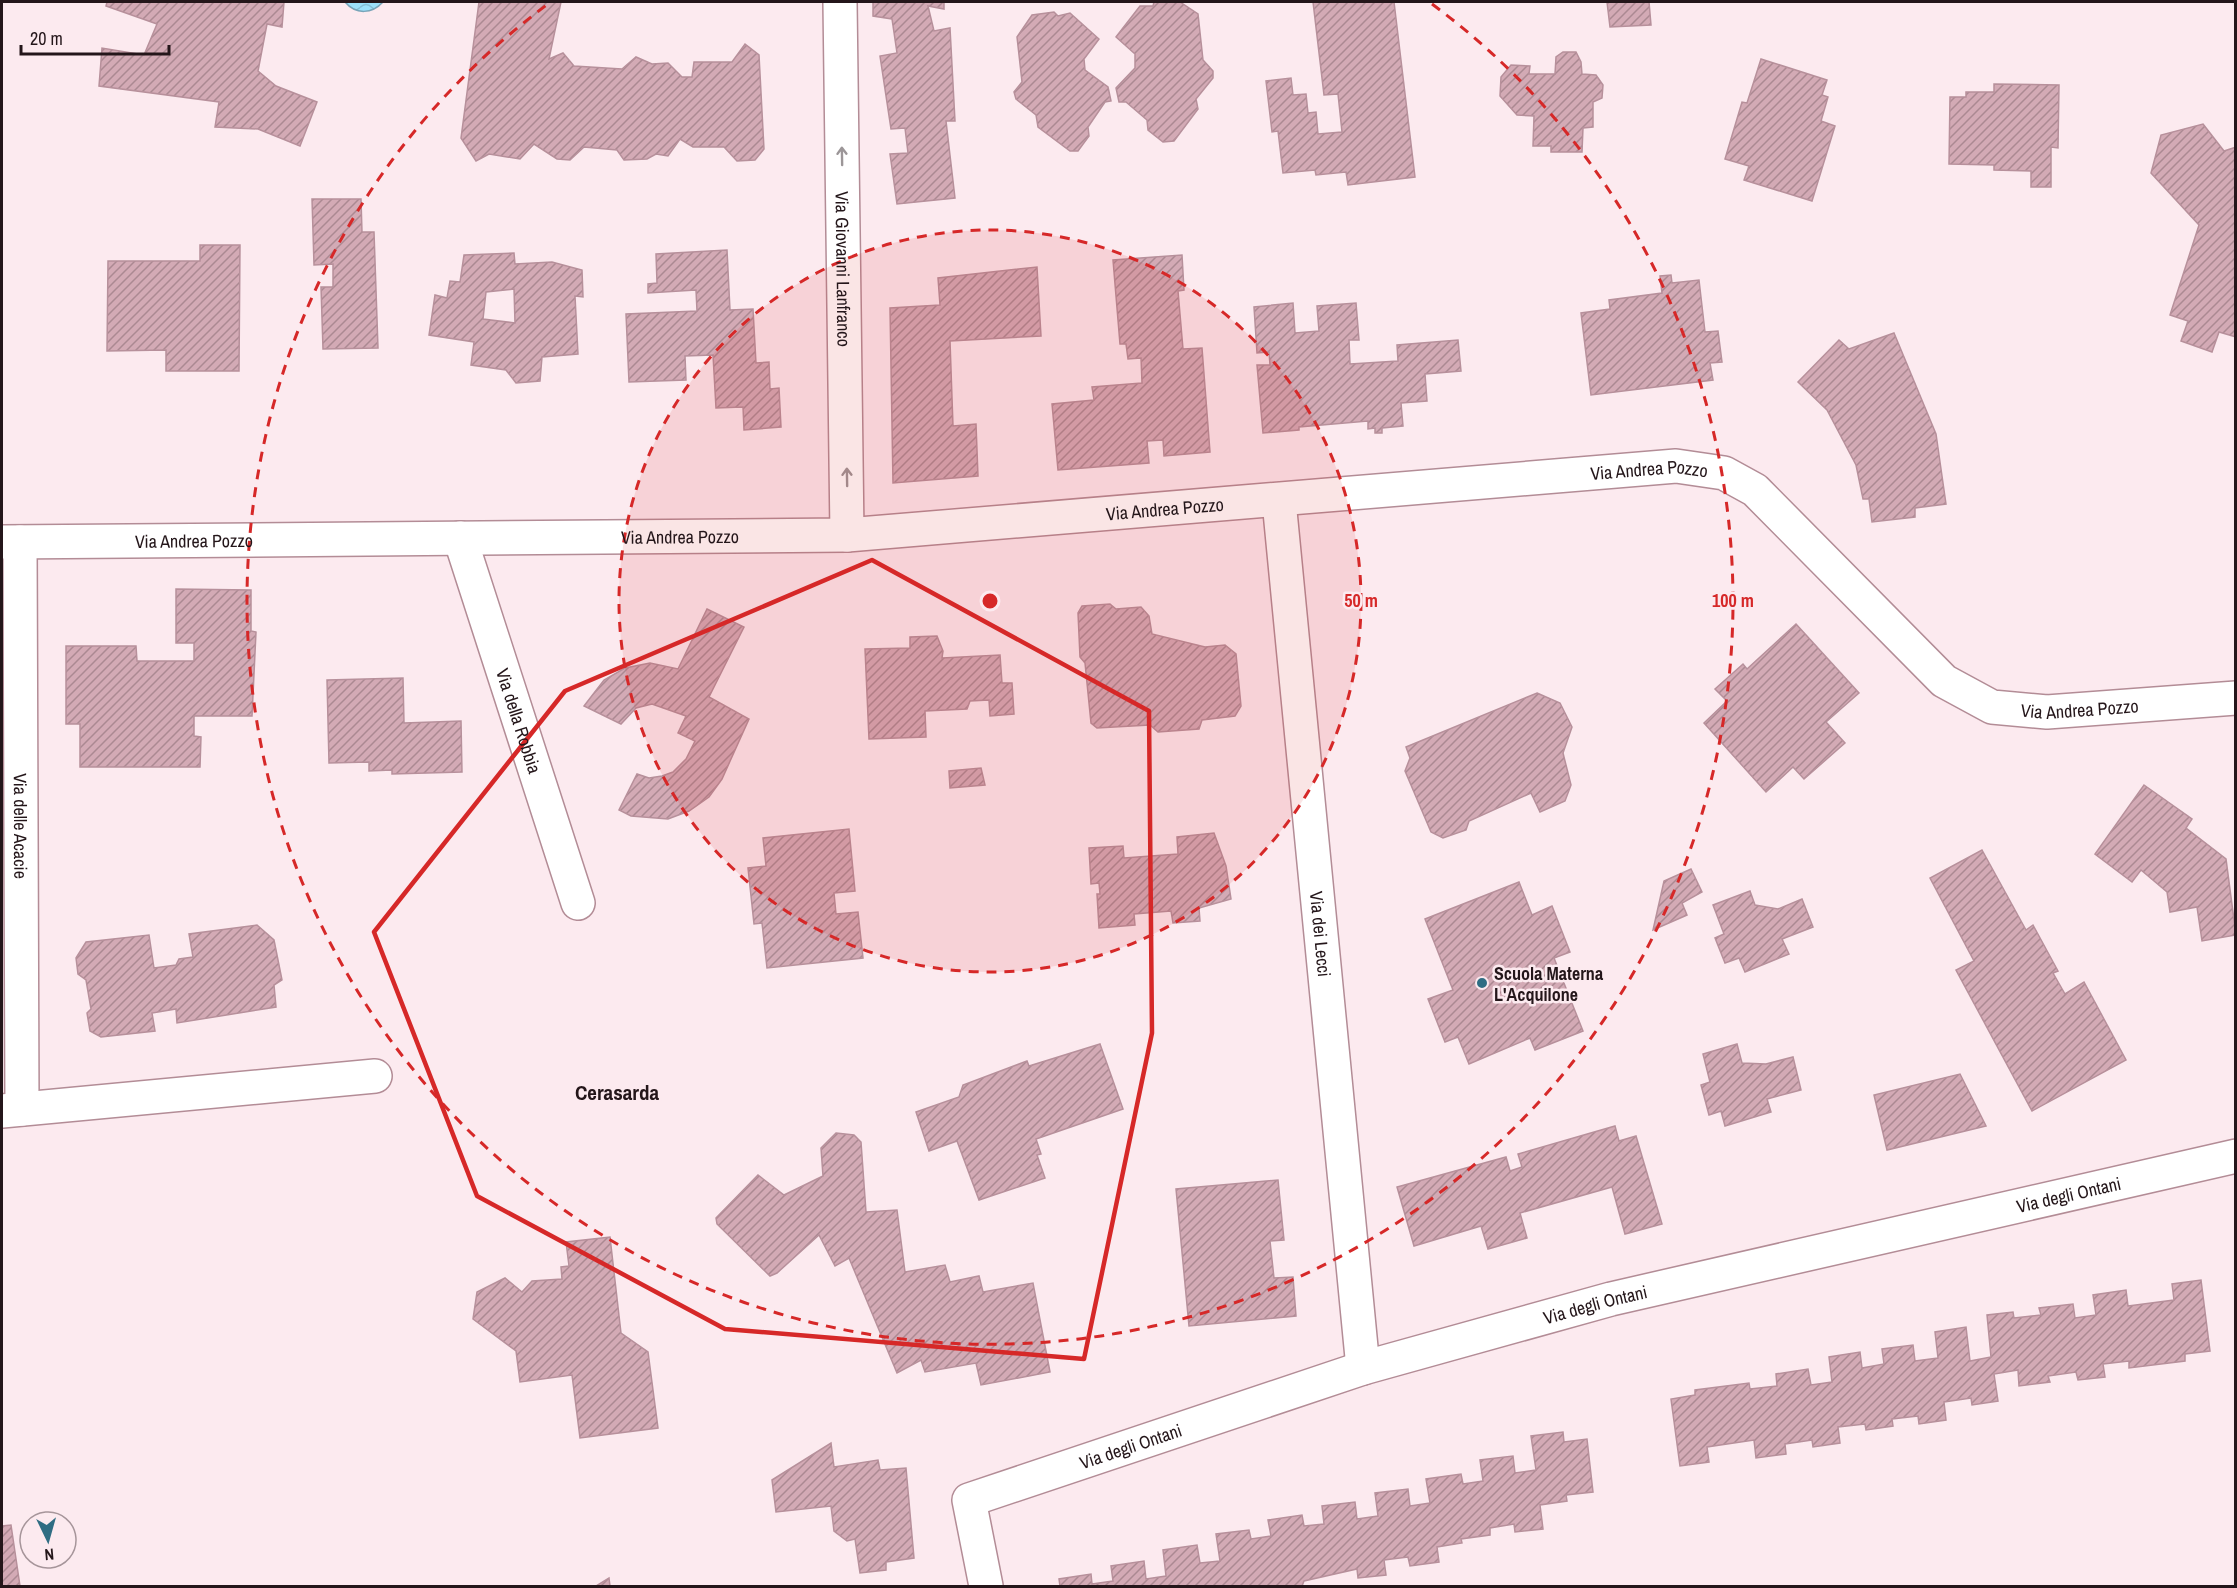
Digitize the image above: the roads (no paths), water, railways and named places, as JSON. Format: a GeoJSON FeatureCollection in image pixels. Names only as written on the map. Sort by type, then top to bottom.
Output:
{"type":"FeatureCollection","features":[{"type":"Feature","properties":{"kind":"street","name":"Via Giovanni Lanfranco"},"geometry":{"type":"LineString","coordinates":[[840,2],[847,535]]}},
{"type":"Feature","properties":{"kind":"street","name":"Via Andrea Pozzo"},"geometry":{"type":"LineString","coordinates":[[11,542],[847,535],[1279,501],[1676,466],[1724,473],[1755,490],[1944,681],[1992,707],[2048,712],[2235,698]]}},
{"type":"Feature","properties":{"kind":"street","name":"Via dei Lecci"},"geometry":{"type":"LineString","coordinates":[[1279,501],[1363,1368]]}},
{"type":"Feature","properties":{"kind":"street","name":"Via della Robbia"},"geometry":{"type":"LineString","coordinates":[[460,537],[578,903]]}},
{"type":"Feature","properties":{"kind":"street","name":"Via delle Acacie"},"geometry":{"type":"LineString","coordinates":[[11,542],[12,1110],[375,1076]]}},
{"type":"Feature","properties":{"kind":"street","name":"Via degli Ontani"},"geometry":{"type":"LineString","coordinates":[[986,1587],[969,1500],[1363,1368],[1611,1299],[2235,1156]]}},
{"type":"Feature","properties":{"kind":"water"},"geometry":{"type":"Polygon","coordinates":[[[345,2],[383,2],[369,11],[359,11],[345,2]]]}},
{"type":"Feature","properties":{"kind":"place","name":"Scuola Materna L'Acquilone"},"geometry":{"type":"Point","coordinates":[1482,983]}},
{"type":"Feature","properties":{"kind":"district","name":"Cerasarda"},"geometry":{"type":"Point","coordinates":[617,1092]}}]}
